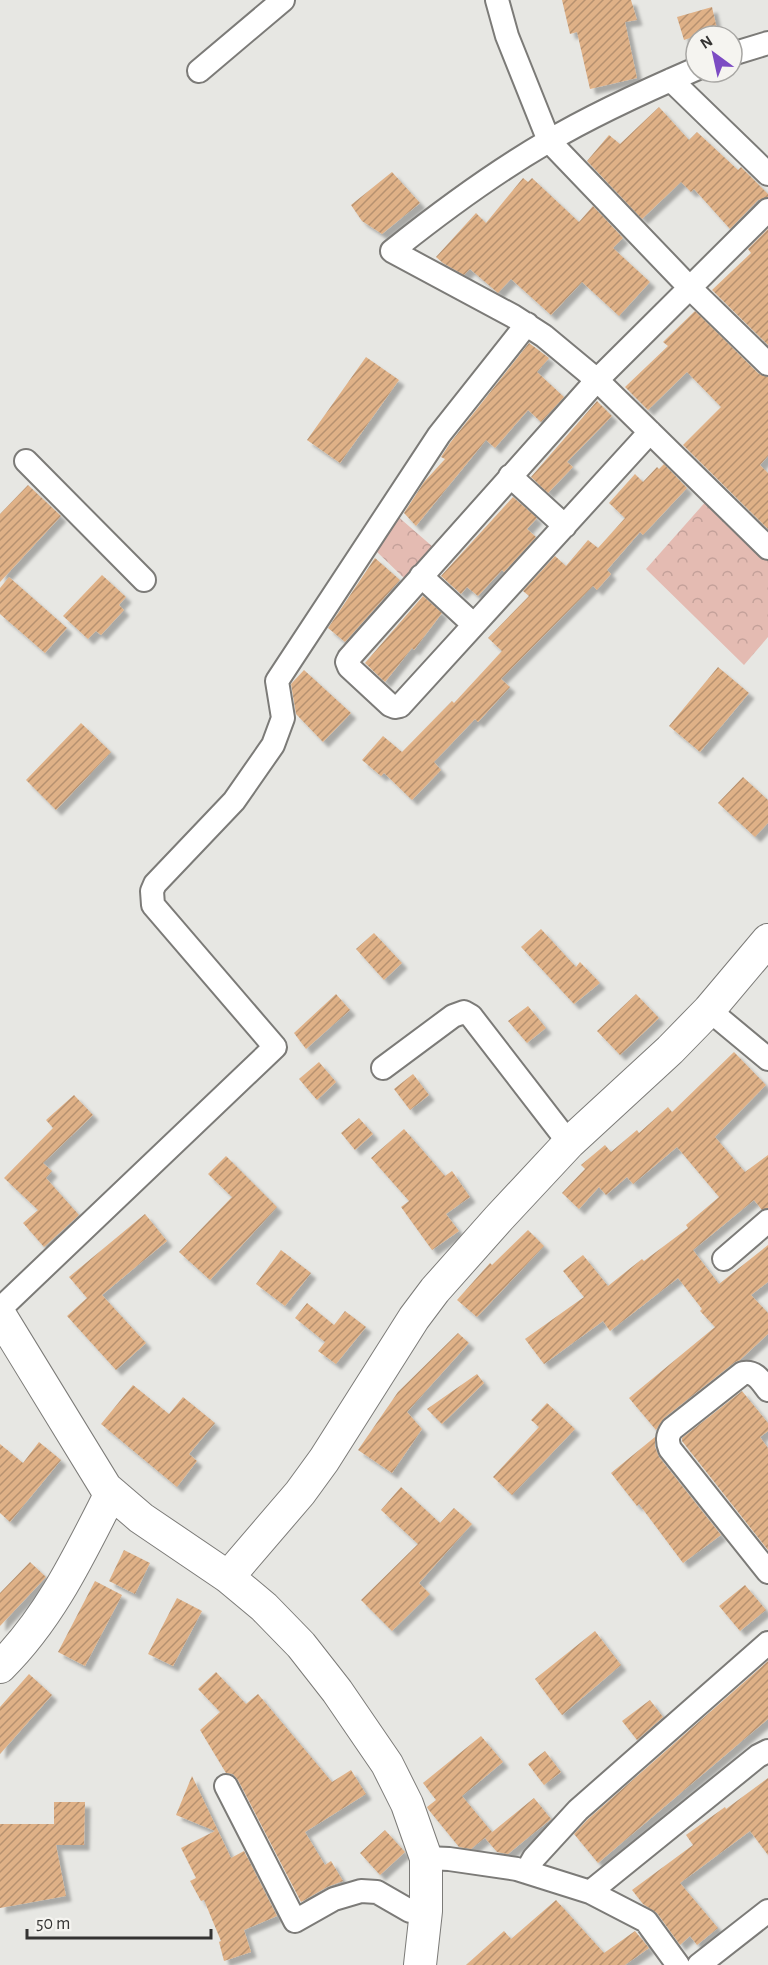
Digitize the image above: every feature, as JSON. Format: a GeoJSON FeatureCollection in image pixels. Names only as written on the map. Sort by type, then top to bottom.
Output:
{"type":"FeatureCollection","features":[{"type":"Feature","properties":{"kind":"street"},"geometry":{"type":"LineString","coordinates":[[199,70],[283,0]]}},
{"type":"Feature","properties":{"kind":"street"},"geometry":{"type":"LineString","coordinates":[[496,0],[510,43],[549,141],[690,288],[768,364]]}},
{"type":"Feature","properties":{"kind":"street"},"geometry":{"type":"LineString","coordinates":[[744,51],[768,44]]}},
{"type":"Feature","properties":{"kind":"street"},"geometry":{"type":"LineString","coordinates":[[684,74],[549,141],[445,208],[392,251],[527,324],[597,380],[768,548]]}},
{"type":"Feature","properties":{"kind":"street"},"geometry":{"type":"LineString","coordinates":[[671,80],[768,174]]}},
{"type":"Feature","properties":{"kind":"street"},"geometry":{"type":"LineString","coordinates":[[650,432],[398,706],[390,705],[349,667],[347,662],[349,657],[597,380],[768,210]]}},
{"type":"Feature","properties":{"kind":"street"},"geometry":{"type":"LineString","coordinates":[[0,1309],[275,1047],[153,905],[152,891],[155,884],[234,801],[261,764],[273,745],[283,718],[277,681],[439,435],[527,324]]}},
{"type":"Feature","properties":{"kind":"street"},"geometry":{"type":"LineString","coordinates":[[26,461],[144,580]]}},
{"type":"Feature","properties":{"kind":"street"},"geometry":{"type":"LineString","coordinates":[[510,476],[565,526]]}},
{"type":"Feature","properties":{"kind":"street"},"geometry":{"type":"LineString","coordinates":[[421,576],[474,625]]}},
{"type":"Feature","properties":{"kind":"street"},"geometry":{"type":"LineString","coordinates":[[228,1577],[300,1493],[324,1460],[414,1318],[428,1300],[499,1218],[569,1143],[670,1050],[709,1010],[768,940]]}},
{"type":"Feature","properties":{"kind":"street"},"geometry":{"type":"LineString","coordinates":[[709,1010],[768,1059]]}},
{"type":"Feature","properties":{"kind":"street"},"geometry":{"type":"LineString","coordinates":[[383,1068],[453,1016],[464,1012],[471,1016],[569,1143]]}},
{"type":"Feature","properties":{"kind":"street"},"geometry":{"type":"LineString","coordinates":[[724,1259],[768,1221]]}},
{"type":"Feature","properties":{"kind":"street"},"geometry":{"type":"LineString","coordinates":[[0,1315],[106,1488],[141,1518],[228,1577],[264,1607],[302,1645],[387,1764],[407,1804],[426,1858],[426,1911],[420,1965]]}},
{"type":"Feature","properties":{"kind":"street"},"geometry":{"type":"LineString","coordinates":[[764,1376],[749,1372],[743,1373],[672,1429],[667,1442],[670,1449],[768,1572]]}},
{"type":"Feature","properties":{"kind":"street"},"geometry":{"type":"LineString","coordinates":[[0,1667],[14,1653],[50,1605],[75,1565],[111,1493]]}},
{"type":"Feature","properties":{"kind":"street"},"geometry":{"type":"LineString","coordinates":[[526,1872],[534,1858],[578,1810],[768,1643]]}},
{"type":"Feature","properties":{"kind":"street"},"geometry":{"type":"LineString","coordinates":[[590,1892],[768,1750]]}},
{"type":"Feature","properties":{"kind":"street"},"geometry":{"type":"LineString","coordinates":[[226,1786],[295,1921],[334,1899],[361,1891],[382,1894],[410,1911],[426,1911]]}},
{"type":"Feature","properties":{"kind":"street"},"geometry":{"type":"LineString","coordinates":[[426,1858],[476,1862],[526,1872],[590,1892],[646,1921],[678,1965]]}},
{"type":"Feature","properties":{"kind":"street"},"geometry":{"type":"LineString","coordinates":[[699,1965],[768,1911]]}},
{"type":"Feature","properties":{"kind":"green space"},"geometry":{"type":"Polygon","coordinates":[[[708,499],[768,558],[768,637],[744,665],[646,569],[708,499]]]}},
{"type":"Feature","properties":{"kind":"green space"},"geometry":{"type":"Polygon","coordinates":[[[395,514],[433,547],[407,581],[373,548],[395,514]]]}},
{"type":"Feature","properties":{"kind":"building"},"geometry":{"type":"Polygon","coordinates":[[[562,0],[631,0],[637,20],[625,22],[637,78],[590,89],[577,32],[570,34],[562,0]]]}},
{"type":"Feature","properties":{"kind":"building"},"geometry":{"type":"Polygon","coordinates":[[[712,7],[716,24],[684,24],[684,40],[677,17],[712,7]]]}},
{"type":"Feature","properties":{"kind":"building"},"geometry":{"type":"Polygon","coordinates":[[[659,107],[689,140],[697,132],[738,170],[741,167],[768,194],[768,197],[758,200],[730,229],[694,189],[691,192],[681,182],[642,219],[587,161],[609,135],[620,144],[659,107]]]}},
{"type":"Feature","properties":{"kind":"building"},"geometry":{"type":"Polygon","coordinates":[[[392,172],[420,203],[382,234],[362,221],[351,205],[392,172]]]}},
{"type":"Feature","properties":{"kind":"building"},"geometry":{"type":"Polygon","coordinates":[[[523,178],[528,182],[532,178],[579,222],[593,206],[623,238],[613,248],[650,282],[619,316],[582,282],[551,315],[511,279],[498,293],[470,269],[464,275],[436,257],[476,213],[486,223],[523,178]]]}},
{"type":"Feature","properties":{"kind":"building"},"geometry":{"type":"Polygon","coordinates":[[[768,229],[768,345],[712,290],[751,253],[748,249],[768,229]]]}},
{"type":"Feature","properties":{"kind":"building"},"geometry":{"type":"Polygon","coordinates":[[[695,311],[759,374],[768,377],[768,456],[760,465],[768,473],[768,529],[683,445],[721,407],[687,372],[648,410],[625,387],[668,346],[663,342],[695,311]]]}},
{"type":"Feature","properties":{"kind":"building"},"geometry":{"type":"Polygon","coordinates":[[[529,343],[549,358],[537,372],[564,397],[541,422],[528,410],[495,448],[486,440],[416,526],[404,513],[424,482],[445,459],[441,457],[450,443],[529,343]]]}},
{"type":"Feature","properties":{"kind":"building"},"geometry":{"type":"Polygon","coordinates":[[[366,357],[399,380],[340,463],[307,440],[366,357]]]}},
{"type":"Feature","properties":{"kind":"building"},"geometry":{"type":"Polygon","coordinates":[[[597,401],[612,416],[567,462],[573,467],[548,493],[531,477],[597,401]]]}},
{"type":"Feature","properties":{"kind":"building"},"geometry":{"type":"Polygon","coordinates":[[[664,464],[687,488],[643,535],[640,532],[607,570],[611,574],[597,590],[593,586],[501,679],[510,687],[478,722],[475,719],[434,762],[441,770],[412,800],[384,773],[381,776],[362,760],[383,736],[402,752],[452,701],[454,703],[502,651],[488,638],[529,596],[523,591],[555,556],[566,566],[588,540],[598,548],[625,518],[609,503],[635,474],[643,482],[657,467],[659,469],[664,464]]]}},
{"type":"Feature","properties":{"kind":"building"},"geometry":{"type":"Polygon","coordinates":[[[28,485],[61,516],[0,582],[0,514],[28,485]]]}},
{"type":"Feature","properties":{"kind":"building"},"geometry":{"type":"Polygon","coordinates":[[[513,497],[537,518],[527,529],[536,537],[478,596],[467,587],[461,594],[441,576],[513,497]]]}},
{"type":"Feature","properties":{"kind":"building"},"geometry":{"type":"Polygon","coordinates":[[[375,558],[400,580],[345,642],[328,628],[375,558]]]}},
{"type":"Feature","properties":{"kind":"building"},"geometry":{"type":"Polygon","coordinates":[[[102,575],[126,597],[119,605],[124,610],[101,635],[96,631],[88,639],[63,616],[102,575]]]}},
{"type":"Feature","properties":{"kind":"building"},"geometry":{"type":"Polygon","coordinates":[[[9,577],[67,628],[45,653],[0,614],[0,588],[9,577]]]}},
{"type":"Feature","properties":{"kind":"building"},"geometry":{"type":"Polygon","coordinates":[[[423,596],[442,613],[414,650],[412,648],[385,682],[365,663],[423,596]]]}},
{"type":"Feature","properties":{"kind":"building"},"geometry":{"type":"Polygon","coordinates":[[[718,667],[749,693],[700,752],[669,726],[718,667]]]}},
{"type":"Feature","properties":{"kind":"building"},"geometry":{"type":"Polygon","coordinates":[[[304,670],[351,713],[323,742],[296,714],[291,684],[304,670]]]}},
{"type":"Feature","properties":{"kind":"building"},"geometry":{"type":"Polygon","coordinates":[[[81,723],[111,752],[56,810],[26,780],[81,723]]]}},
{"type":"Feature","properties":{"kind":"building"},"geometry":{"type":"Polygon","coordinates":[[[743,777],[768,800],[768,823],[755,837],[718,803],[743,777]]]}},
{"type":"Feature","properties":{"kind":"building"},"geometry":{"type":"Polygon","coordinates":[[[541,929],[576,967],[580,962],[600,983],[574,1004],[521,947],[541,929]]]}},
{"type":"Feature","properties":{"kind":"building"},"geometry":{"type":"Polygon","coordinates":[[[374,933],[402,963],[384,980],[356,949],[374,933]]]}},
{"type":"Feature","properties":{"kind":"building"},"geometry":{"type":"Polygon","coordinates":[[[336,994],[350,1010],[306,1049],[294,1033],[336,994]]]}},
{"type":"Feature","properties":{"kind":"building"},"geometry":{"type":"Polygon","coordinates":[[[636,994],[659,1018],[620,1055],[597,1031],[636,994]]]}},
{"type":"Feature","properties":{"kind":"building"},"geometry":{"type":"Polygon","coordinates":[[[528,1006],[546,1028],[527,1043],[508,1021],[528,1006]]]}},
{"type":"Feature","properties":{"kind":"building"},"geometry":{"type":"Polygon","coordinates":[[[734,1052],[766,1085],[715,1137],[745,1172],[768,1155],[768,1208],[762,1210],[754,1200],[693,1250],[719,1284],[768,1245],[768,1282],[751,1295],[768,1313],[768,1334],[740,1360],[664,1418],[656,1430],[629,1398],[715,1327],[700,1311],[702,1309],[678,1278],[610,1331],[603,1321],[544,1364],[525,1339],[584,1297],[563,1271],[583,1255],[608,1286],[642,1259],[644,1261],[688,1228],[686,1225],[719,1197],[677,1147],[633,1184],[627,1177],[606,1195],[599,1187],[579,1209],[562,1193],[585,1169],[581,1165],[605,1145],[611,1152],[637,1130],[639,1133],[668,1107],[672,1112],[734,1052]]]}},
{"type":"Feature","properties":{"kind":"building"},"geometry":{"type":"Polygon","coordinates":[[[319,1062],[336,1082],[317,1100],[299,1079],[319,1062]]]}},
{"type":"Feature","properties":{"kind":"building"},"geometry":{"type":"Polygon","coordinates":[[[413,1074],[429,1095],[410,1110],[394,1089],[413,1074]]]}},
{"type":"Feature","properties":{"kind":"building"},"geometry":{"type":"Polygon","coordinates":[[[74,1095],[93,1115],[43,1163],[52,1171],[46,1178],[79,1215],[44,1247],[23,1223],[38,1210],[4,1178],[53,1128],[46,1120],[74,1095]]]}},
{"type":"Feature","properties":{"kind":"building"},"geometry":{"type":"Polygon","coordinates":[[[359,1118],[373,1134],[355,1150],[341,1133],[359,1118]]]}},
{"type":"Feature","properties":{"kind":"building"},"geometry":{"type":"Polygon","coordinates":[[[404,1129],[445,1176],[452,1171],[470,1197],[446,1214],[459,1231],[432,1250],[401,1207],[409,1201],[371,1158],[404,1129]]]}},
{"type":"Feature","properties":{"kind":"building"},"geometry":{"type":"Polygon","coordinates":[[[226,1156],[277,1207],[210,1280],[179,1252],[232,1197],[208,1174],[226,1156]]]}},
{"type":"Feature","properties":{"kind":"building"},"geometry":{"type":"Polygon","coordinates":[[[145,1214],[167,1241],[102,1295],[146,1343],[116,1370],[67,1316],[87,1298],[69,1277],[145,1214]]]}},
{"type":"Feature","properties":{"kind":"building"},"geometry":{"type":"Polygon","coordinates":[[[528,1230],[544,1246],[477,1317],[457,1300],[490,1263],[492,1265],[528,1230]]]}},
{"type":"Feature","properties":{"kind":"building"},"geometry":{"type":"Polygon","coordinates":[[[281,1250],[311,1273],[285,1306],[256,1284],[281,1250]]]}},
{"type":"Feature","properties":{"kind":"building"},"geometry":{"type":"Polygon","coordinates":[[[307,1303],[334,1325],[345,1311],[366,1327],[336,1364],[318,1351],[325,1342],[295,1318],[307,1303]]]}},
{"type":"Feature","properties":{"kind":"building"},"geometry":{"type":"Polygon","coordinates":[[[458,1333],[469,1343],[407,1412],[422,1429],[392,1473],[358,1450],[398,1392],[458,1333]]]}},
{"type":"Feature","properties":{"kind":"building"},"geometry":{"type":"Polygon","coordinates":[[[477,1374],[484,1383],[442,1424],[427,1409],[477,1374]]]}},
{"type":"Feature","properties":{"kind":"building"},"geometry":{"type":"Polygon","coordinates":[[[133,1385],[169,1414],[183,1397],[215,1423],[189,1454],[197,1461],[177,1487],[101,1424],[133,1385]]]}},
{"type":"Feature","properties":{"kind":"building"},"geometry":{"type":"Polygon","coordinates":[[[742,1391],[768,1423],[768,1431],[760,1437],[768,1448],[768,1550],[682,1441],[682,1438],[742,1391]]]}},
{"type":"Feature","properties":{"kind":"building"},"geometry":{"type":"Polygon","coordinates":[[[547,1403],[575,1429],[512,1495],[493,1477],[539,1427],[531,1420],[547,1403]]]}},
{"type":"Feature","properties":{"kind":"building"},"geometry":{"type":"Polygon","coordinates":[[[655,1437],[655,1447],[659,1457],[721,1535],[683,1563],[639,1504],[637,1506],[611,1473],[655,1437]]]}},
{"type":"Feature","properties":{"kind":"building"},"geometry":{"type":"Polygon","coordinates":[[[39,1442],[61,1460],[10,1522],[0,1513],[0,1444],[23,1463],[39,1442]]]}},
{"type":"Feature","properties":{"kind":"building"},"geometry":{"type":"Polygon","coordinates":[[[401,1487],[440,1523],[454,1508],[472,1524],[419,1583],[430,1594],[392,1631],[361,1600],[418,1544],[381,1510],[401,1487]]]}},
{"type":"Feature","properties":{"kind":"building"},"geometry":{"type":"Polygon","coordinates":[[[124,1550],[150,1563],[135,1594],[109,1581],[124,1550]]]}},
{"type":"Feature","properties":{"kind":"building"},"geometry":{"type":"Polygon","coordinates":[[[30,1562],[46,1577],[0,1626],[0,1593],[30,1562]]]}},
{"type":"Feature","properties":{"kind":"building"},"geometry":{"type":"Polygon","coordinates":[[[95,1581],[122,1595],[85,1666],[58,1652],[95,1581]]]}},
{"type":"Feature","properties":{"kind":"building"},"geometry":{"type":"Polygon","coordinates":[[[745,1585],[766,1610],[740,1631],[719,1606],[745,1585]]]}},
{"type":"Feature","properties":{"kind":"building"},"geometry":{"type":"Polygon","coordinates":[[[177,1598],[202,1611],[173,1666],[148,1654],[177,1598]]]}},
{"type":"Feature","properties":{"kind":"building"},"geometry":{"type":"Polygon","coordinates":[[[595,1631],[621,1665],[562,1715],[535,1679],[595,1631]]]}},
{"type":"Feature","properties":{"kind":"building"},"geometry":{"type":"Polygon","coordinates":[[[768,1661],[768,1719],[598,1863],[574,1834],[768,1661]]]}},
{"type":"Feature","properties":{"kind":"building"},"geometry":{"type":"Polygon","coordinates":[[[216,1672],[246,1704],[258,1694],[332,1782],[351,1770],[366,1794],[305,1832],[325,1865],[331,1861],[343,1881],[301,1902],[238,1780],[233,1774],[226,1773],[200,1730],[220,1712],[198,1689],[216,1672]]]}},
{"type":"Feature","properties":{"kind":"building"},"geometry":{"type":"Polygon","coordinates":[[[29,1674],[52,1695],[0,1754],[0,1707],[29,1674]]]}},
{"type":"Feature","properties":{"kind":"building"},"geometry":{"type":"Polygon","coordinates":[[[650,1700],[663,1717],[637,1740],[622,1721],[650,1700]]]}},
{"type":"Feature","properties":{"kind":"building"},"geometry":{"type":"Polygon","coordinates":[[[481,1736],[503,1762],[462,1796],[492,1832],[471,1849],[459,1847],[428,1809],[427,1807],[436,1800],[423,1783],[481,1736]]]}},
{"type":"Feature","properties":{"kind":"building"},"geometry":{"type":"Polygon","coordinates":[[[545,1751],[561,1772],[544,1785],[528,1764],[545,1751]]]}},
{"type":"Feature","properties":{"kind":"building"},"geometry":{"type":"Polygon","coordinates":[[[192,1776],[231,1858],[244,1851],[277,1916],[244,1930],[251,1952],[224,1961],[219,1942],[221,1941],[204,1900],[201,1901],[190,1881],[196,1878],[181,1848],[215,1831],[176,1815],[192,1776]]]}},
{"type":"Feature","properties":{"kind":"building"},"geometry":{"type":"Polygon","coordinates":[[[768,1778],[768,1855],[750,1831],[680,1883],[718,1928],[697,1945],[690,1936],[680,1945],[657,1913],[643,1904],[632,1890],[693,1845],[686,1835],[768,1778]]]}},
{"type":"Feature","properties":{"kind":"building"},"geometry":{"type":"Polygon","coordinates":[[[534,1798],[551,1819],[508,1854],[497,1852],[485,1838],[534,1798]]]}},
{"type":"Feature","properties":{"kind":"building"},"geometry":{"type":"Polygon","coordinates":[[[54,1802],[85,1802],[84,1845],[56,1845],[66,1896],[0,1908],[0,1824],[54,1824],[54,1802]]]}},
{"type":"Feature","properties":{"kind":"building"},"geometry":{"type":"Polygon","coordinates":[[[385,1830],[405,1852],[380,1875],[360,1853],[385,1830]]]}},
{"type":"Feature","properties":{"kind":"building"},"geometry":{"type":"Polygon","coordinates":[[[556,1900],[604,1953],[635,1931],[649,1948],[625,1965],[466,1965],[504,1931],[511,1939],[556,1900]]]}}]}
